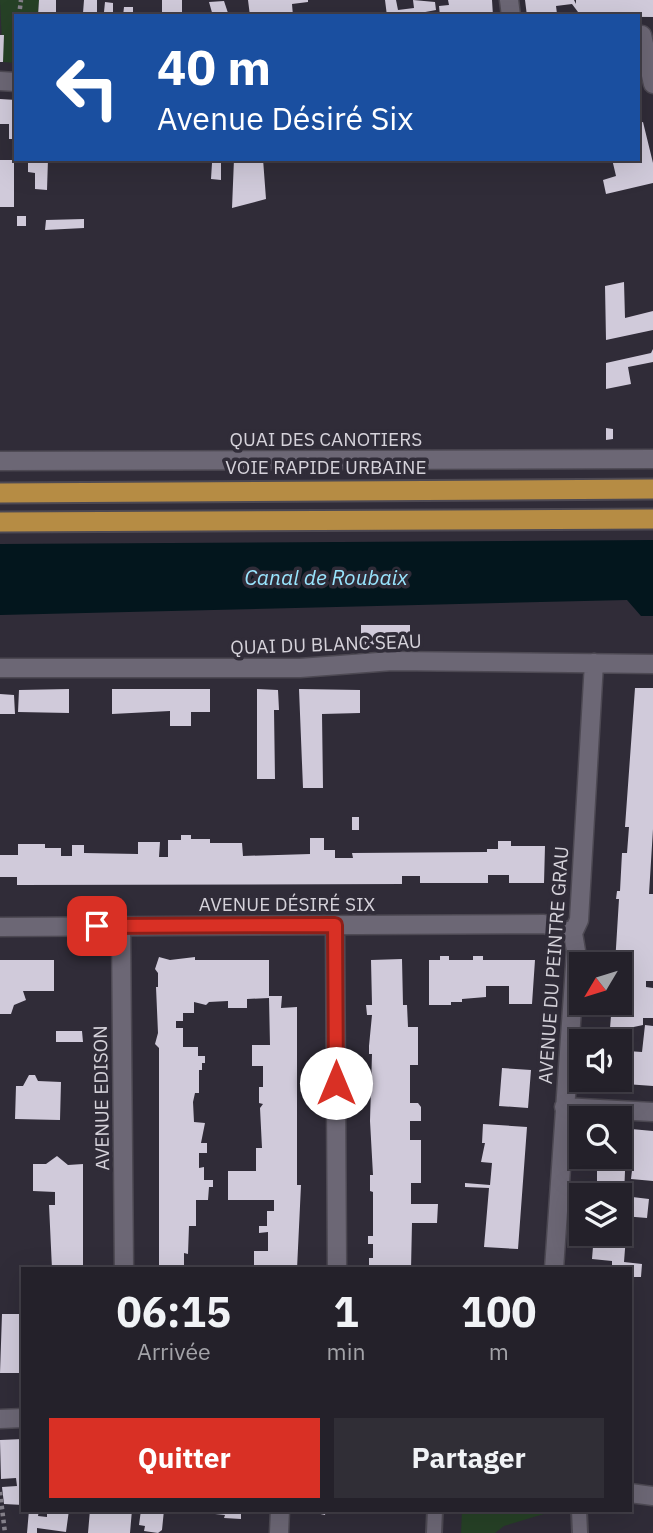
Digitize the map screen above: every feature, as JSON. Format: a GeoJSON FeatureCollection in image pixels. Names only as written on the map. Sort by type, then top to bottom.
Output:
{"type":"FeatureCollection","features":[{"type":"Feature","properties":{"kind":"highway","name":"VOIE RAPIDE URBAINE"},"geometry":{"type":"LineString","coordinates":[[0,493],[653,489]]}},
{"type":"Feature","properties":{"kind":"highway"},"geometry":{"type":"LineString","coordinates":[[0,522],[653,519]]}},
{"type":"Feature","properties":{"kind":"street"},"geometry":{"type":"LineString","coordinates":[[645,35],[653,83]]}},
{"type":"Feature","properties":{"kind":"street","name":"QUAI DES CANOTIERS"},"geometry":{"type":"LineString","coordinates":[[0,461],[653,459]]}},
{"type":"Feature","properties":{"kind":"street","name":"QUAI DU BLANC SEAU"},"geometry":{"type":"LineString","coordinates":[[0,668],[300,668],[393,661],[653,664]]}},
{"type":"Feature","properties":{"kind":"street","name":"AVENUE DU PEINTRE GRAU"},"geometry":{"type":"LineString","coordinates":[[554,1267],[576,951],[573,933],[579,920],[594,663]]}},
{"type":"Feature","properties":{"kind":"street","name":"AVENUE DÉSIRÉ SIX"},"geometry":{"type":"LineString","coordinates":[[0,927],[544,924],[573,933]]}},
{"type":"Feature","properties":{"kind":"street"},"geometry":{"type":"LineString","coordinates":[[335,925],[337,1267]]}},
{"type":"Feature","properties":{"kind":"street","name":"AVENUE EDISON"},"geometry":{"type":"LineString","coordinates":[[121,926],[124,1267]]}},
{"type":"Feature","properties":{"kind":"street"},"geometry":{"type":"LineString","coordinates":[[564,1107],[653,1112]]}},
{"type":"Feature","properties":{"kind":"street"},"geometry":{"type":"LineString","coordinates":[[0,1419],[21,1418]]}},
{"type":"Feature","properties":{"kind":"street"},"geometry":{"type":"LineString","coordinates":[[632,1493],[653,1496]]}},
{"type":"Feature","properties":{"kind":"street"},"geometry":{"type":"LineString","coordinates":[[279,1533],[280,1512]]}},
{"type":"Feature","properties":{"kind":"lane"},"geometry":{"type":"LineString","coordinates":[[434,1533],[435,1512]]}},
{"type":"Feature","properties":{"kind":"lane"},"geometry":{"type":"LineString","coordinates":[[579,1512],[580,1533]]}},
{"type":"Feature","properties":{"kind":"path"},"geometry":{"type":"LineString","coordinates":[[0,1492],[5,1533]]}},
{"type":"Feature","properties":{"kind":"green space"},"geometry":{"type":"Polygon","coordinates":[[[0,0],[39,0],[38,14],[14,14],[14,63],[3,62],[0,0]]]}},
{"type":"Feature","properties":{"kind":"green space"},"geometry":{"type":"Polygon","coordinates":[[[462,1512],[550,1512],[504,1526],[495,1533],[461,1533],[462,1512]]]}},
{"type":"Feature","properties":{"kind":"water","name":"Canal de Roubaix"},"geometry":{"type":"Polygon","coordinates":[[[653,540],[653,616],[641,616],[627,600],[0,615],[0,544],[653,540]]]}},
{"type":"Feature","properties":{"kind":"building"},"geometry":{"type":"Polygon","coordinates":[[[39,0],[56,0],[56,12],[71,13],[83,13],[84,0],[97,0],[97,12],[104,12],[105,2],[113,3],[113,14],[38,14],[39,0]]]}},
{"type":"Feature","properties":{"kind":"building"},"geometry":{"type":"Polygon","coordinates":[[[162,0],[182,0],[182,14],[162,14],[162,0]]]}},
{"type":"Feature","properties":{"kind":"building"},"geometry":{"type":"Polygon","coordinates":[[[248,0],[308,0],[292,4],[293,14],[250,14],[248,0]]]}},
{"type":"Feature","properties":{"kind":"building"},"geometry":{"type":"Polygon","coordinates":[[[385,0],[396,0],[398,10],[414,8],[413,0],[435,2],[436,10],[420,14],[387,14],[385,0]]]}},
{"type":"Feature","properties":{"kind":"building"},"geometry":{"type":"Polygon","coordinates":[[[448,0],[492,0],[493,14],[440,14],[439,6],[449,5],[448,0]]]}},
{"type":"Feature","properties":{"kind":"building"},"geometry":{"type":"Polygon","coordinates":[[[525,0],[574,0],[576,4],[576,0],[653,0],[653,17],[640,17],[640,14],[557,14],[527,14],[525,0]],[[572,4],[556,6],[557,14],[578,12],[572,4]]]}},
{"type":"Feature","properties":{"kind":"building"},"geometry":{"type":"Polygon","coordinates":[[[224,1],[228,14],[212,14],[209,2],[224,1]]]}},
{"type":"Feature","properties":{"kind":"building"},"geometry":{"type":"Polygon","coordinates":[[[124,7],[133,7],[133,14],[123,14],[124,7]]]}},
{"type":"Feature","properties":{"kind":"building"},"geometry":{"type":"Polygon","coordinates":[[[0,35],[4,35],[3,62],[0,62],[0,35]]]}},
{"type":"Feature","properties":{"kind":"building"},"geometry":{"type":"Polygon","coordinates":[[[0,99],[14,100],[14,139],[9,139],[9,124],[0,124],[0,99]]]}},
{"type":"Feature","properties":{"kind":"building"},"geometry":{"type":"Polygon","coordinates":[[[643,122],[653,163],[653,183],[606,194],[603,180],[616,176],[612,161],[640,161],[640,123],[643,122]]]}},
{"type":"Feature","properties":{"kind":"building"},"geometry":{"type":"Polygon","coordinates":[[[0,160],[14,160],[14,207],[0,207],[0,160]]]}},
{"type":"Feature","properties":{"kind":"building"},"geometry":{"type":"Polygon","coordinates":[[[28,161],[48,161],[47,190],[35,189],[35,173],[28,172],[28,161]]]}},
{"type":"Feature","properties":{"kind":"building"},"geometry":{"type":"Polygon","coordinates":[[[221,161],[221,180],[211,179],[212,163],[195,163],[221,161]]]}},
{"type":"Feature","properties":{"kind":"building"},"geometry":{"type":"Polygon","coordinates":[[[234,161],[263,161],[266,199],[232,208],[234,161]]]}},
{"type":"Feature","properties":{"kind":"building"},"geometry":{"type":"Polygon","coordinates":[[[17,216],[26,216],[26,226],[17,226],[17,216]]]}},
{"type":"Feature","properties":{"kind":"building"},"geometry":{"type":"Polygon","coordinates":[[[84,219],[84,228],[45,230],[46,220],[84,219]]]}},
{"type":"Feature","properties":{"kind":"building"},"geometry":{"type":"Polygon","coordinates":[[[624,282],[625,318],[653,311],[653,330],[606,340],[605,286],[624,282]]]}},
{"type":"Feature","properties":{"kind":"building"},"geometry":{"type":"Polygon","coordinates":[[[653,349],[653,362],[628,367],[631,384],[606,389],[606,363],[651,353],[653,349]]]}},
{"type":"Feature","properties":{"kind":"building"},"geometry":{"type":"Polygon","coordinates":[[[606,428],[613,429],[613,439],[606,440],[606,428]]]}},
{"type":"Feature","properties":{"kind":"building"},"geometry":{"type":"Polygon","coordinates":[[[361,625],[410,625],[410,645],[361,646],[361,625]]]}},
{"type":"Feature","properties":{"kind":"building"},"geometry":{"type":"Polygon","coordinates":[[[635,688],[653,688],[653,829],[649,894],[653,894],[653,981],[646,981],[646,987],[653,988],[653,1018],[643,1018],[643,1025],[629,1029],[610,1029],[611,1015],[632,1015],[632,952],[616,952],[619,899],[616,899],[617,891],[620,891],[622,853],[627,853],[629,827],[625,827],[635,688]]]}},
{"type":"Feature","properties":{"kind":"building"},"geometry":{"type":"Polygon","coordinates":[[[69,689],[69,713],[18,712],[19,690],[69,689]]]}},
{"type":"Feature","properties":{"kind":"building"},"geometry":{"type":"Polygon","coordinates":[[[112,689],[210,689],[210,712],[191,712],[191,726],[170,726],[170,711],[112,714],[112,689]]]}},
{"type":"Feature","properties":{"kind":"building"},"geometry":{"type":"Polygon","coordinates":[[[257,689],[278,690],[279,710],[274,710],[275,779],[257,779],[257,689]]]}},
{"type":"Feature","properties":{"kind":"building"},"geometry":{"type":"Polygon","coordinates":[[[299,689],[360,690],[360,713],[322,714],[323,788],[303,788],[299,689]]]}},
{"type":"Feature","properties":{"kind":"building"},"geometry":{"type":"Polygon","coordinates":[[[0,694],[14,695],[15,714],[0,714],[0,694]]]}},
{"type":"Feature","properties":{"kind":"building"},"geometry":{"type":"Polygon","coordinates":[[[352,817],[359,817],[359,830],[352,830],[352,817]]]}},
{"type":"Feature","properties":{"kind":"building"},"geometry":{"type":"Polygon","coordinates":[[[181,835],[191,835],[191,839],[210,839],[210,843],[242,843],[243,856],[310,854],[310,838],[324,838],[324,850],[335,850],[335,858],[353,858],[352,853],[487,852],[487,849],[498,849],[498,841],[511,841],[511,846],[545,846],[544,883],[509,883],[509,875],[488,875],[488,883],[420,883],[420,876],[402,876],[402,884],[17,885],[17,877],[0,877],[0,855],[18,855],[18,844],[45,844],[45,848],[61,848],[61,856],[72,856],[72,845],[84,845],[84,853],[138,854],[138,842],[160,842],[159,857],[168,857],[168,840],[181,840],[181,835]]]}},
{"type":"Feature","properties":{"kind":"building"},"geometry":{"type":"Polygon","coordinates":[[[440,956],[449,956],[449,960],[473,960],[473,956],[483,956],[483,960],[535,960],[532,1004],[509,1004],[509,986],[486,986],[486,997],[462,999],[462,1002],[451,1002],[451,1005],[429,1005],[429,960],[440,960],[440,956]]]}},
{"type":"Feature","properties":{"kind":"building"},"geometry":{"type":"Polygon","coordinates":[[[159,957],[170,960],[195,957],[195,960],[269,960],[269,996],[282,996],[281,1008],[297,1007],[297,1185],[301,1185],[297,1267],[254,1267],[254,1251],[268,1251],[268,1232],[259,1233],[259,1226],[267,1226],[267,1211],[274,1211],[274,1200],[228,1200],[228,1171],[256,1171],[256,1148],[262,1148],[260,1108],[263,1104],[259,1103],[259,1087],[263,1087],[263,1066],[252,1066],[252,1045],[270,1045],[269,998],[247,999],[247,1008],[228,1008],[228,1001],[209,1002],[206,1005],[194,1002],[194,1013],[183,1013],[183,1021],[176,1021],[176,1028],[183,1028],[183,1047],[198,1047],[198,1056],[205,1056],[202,1070],[199,1070],[199,1093],[195,1093],[193,1102],[194,1122],[205,1123],[201,1143],[207,1143],[207,1153],[199,1153],[199,1168],[204,1167],[204,1180],[213,1180],[213,1187],[209,1187],[208,1200],[196,1200],[196,1226],[189,1226],[188,1254],[184,1253],[184,1267],[159,1267],[159,1048],[155,1044],[158,1033],[158,973],[155,969],[159,957]]]}},
{"type":"Feature","properties":{"kind":"building"},"geometry":{"type":"Polygon","coordinates":[[[402,959],[403,1005],[407,1005],[408,1027],[418,1027],[418,1065],[410,1065],[410,1103],[418,1103],[421,1107],[421,1121],[410,1121],[410,1140],[421,1140],[421,1183],[411,1183],[411,1204],[438,1204],[437,1223],[412,1223],[411,1267],[369,1267],[369,1258],[373,1258],[373,1244],[368,1244],[368,1236],[373,1236],[373,1192],[370,1191],[370,1175],[373,1175],[370,1121],[372,1054],[369,1054],[372,1015],[367,1015],[366,1005],[372,1005],[371,960],[402,959]]]}},
{"type":"Feature","properties":{"kind":"building"},"geometry":{"type":"Polygon","coordinates":[[[0,960],[54,960],[54,991],[23,991],[26,1000],[14,1005],[11,1014],[0,1014],[0,960]]]}},
{"type":"Feature","properties":{"kind":"building"},"geometry":{"type":"Polygon","coordinates":[[[645,1025],[653,1026],[653,1086],[632,1084],[632,1051],[642,1052],[645,1025]]]}},
{"type":"Feature","properties":{"kind":"building"},"geometry":{"type":"Polygon","coordinates":[[[56,1031],[82,1031],[83,1042],[56,1042],[56,1031]]]}},
{"type":"Feature","properties":{"kind":"building"},"geometry":{"type":"Polygon","coordinates":[[[502,1068],[531,1070],[528,1108],[499,1106],[502,1068]]]}},
{"type":"Feature","properties":{"kind":"building"},"geometry":{"type":"Polygon","coordinates":[[[29,1075],[35,1075],[38,1081],[61,1082],[60,1120],[15,1119],[16,1086],[23,1086],[29,1075]]]}},
{"type":"Feature","properties":{"kind":"building"},"geometry":{"type":"Polygon","coordinates":[[[483,1124],[527,1127],[518,1249],[484,1247],[489,1188],[465,1187],[465,1183],[490,1185],[492,1163],[481,1162],[485,1143],[482,1143],[483,1124]]]}},
{"type":"Feature","properties":{"kind":"building"},"geometry":{"type":"Polygon","coordinates":[[[632,1129],[653,1131],[653,1181],[631,1179],[632,1129]]]}},
{"type":"Feature","properties":{"kind":"building"},"geometry":{"type":"Polygon","coordinates":[[[57,1156],[68,1165],[83,1164],[83,1267],[52,1267],[49,1205],[55,1205],[55,1192],[33,1191],[33,1164],[46,1164],[57,1156]]]}},
{"type":"Feature","properties":{"kind":"building"},"geometry":{"type":"Polygon","coordinates":[[[597,1169],[625,1171],[625,1183],[597,1183],[597,1169]]]}},
{"type":"Feature","properties":{"kind":"building"},"geometry":{"type":"Polygon","coordinates":[[[632,1197],[649,1199],[647,1218],[632,1217],[632,1197]]]}},
{"type":"Feature","properties":{"kind":"building"},"geometry":{"type":"Polygon","coordinates":[[[593,1246],[625,1246],[624,1262],[642,1264],[641,1277],[632,1277],[632,1267],[612,1267],[612,1261],[592,1259],[593,1246]]]}},
{"type":"Feature","properties":{"kind":"building"},"geometry":{"type":"Polygon","coordinates":[[[2,1314],[21,1314],[21,1373],[0,1373],[2,1314]]]}},
{"type":"Feature","properties":{"kind":"building"},"geometry":{"type":"Polygon","coordinates":[[[21,1439],[21,1505],[4,1504],[2,1487],[17,1486],[16,1478],[1,1479],[0,1440],[21,1439]]]}},
{"type":"Feature","properties":{"kind":"building"},"geometry":{"type":"Polygon","coordinates":[[[29,1512],[39,1512],[38,1516],[47,1517],[47,1512],[69,1512],[66,1532],[37,1528],[37,1533],[27,1533],[29,1512]]]}},
{"type":"Feature","properties":{"kind":"building"},"geometry":{"type":"Polygon","coordinates":[[[90,1512],[132,1512],[130,1533],[88,1533],[90,1512]]]}},
{"type":"Feature","properties":{"kind":"building"},"geometry":{"type":"Polygon","coordinates":[[[141,1512],[164,1512],[162,1530],[158,1533],[144,1531],[145,1526],[139,1525],[141,1512]]]}},
{"type":"Feature","properties":{"kind":"building"},"geometry":{"type":"Polygon","coordinates":[[[241,1512],[241,1519],[224,1518],[225,1515],[215,1514],[241,1512]]]}},
{"type":"Feature","properties":{"kind":"route"},"geometry":{"type":"LineString","coordinates":[[97,926],[335,925],[336,1083]]}}]}
